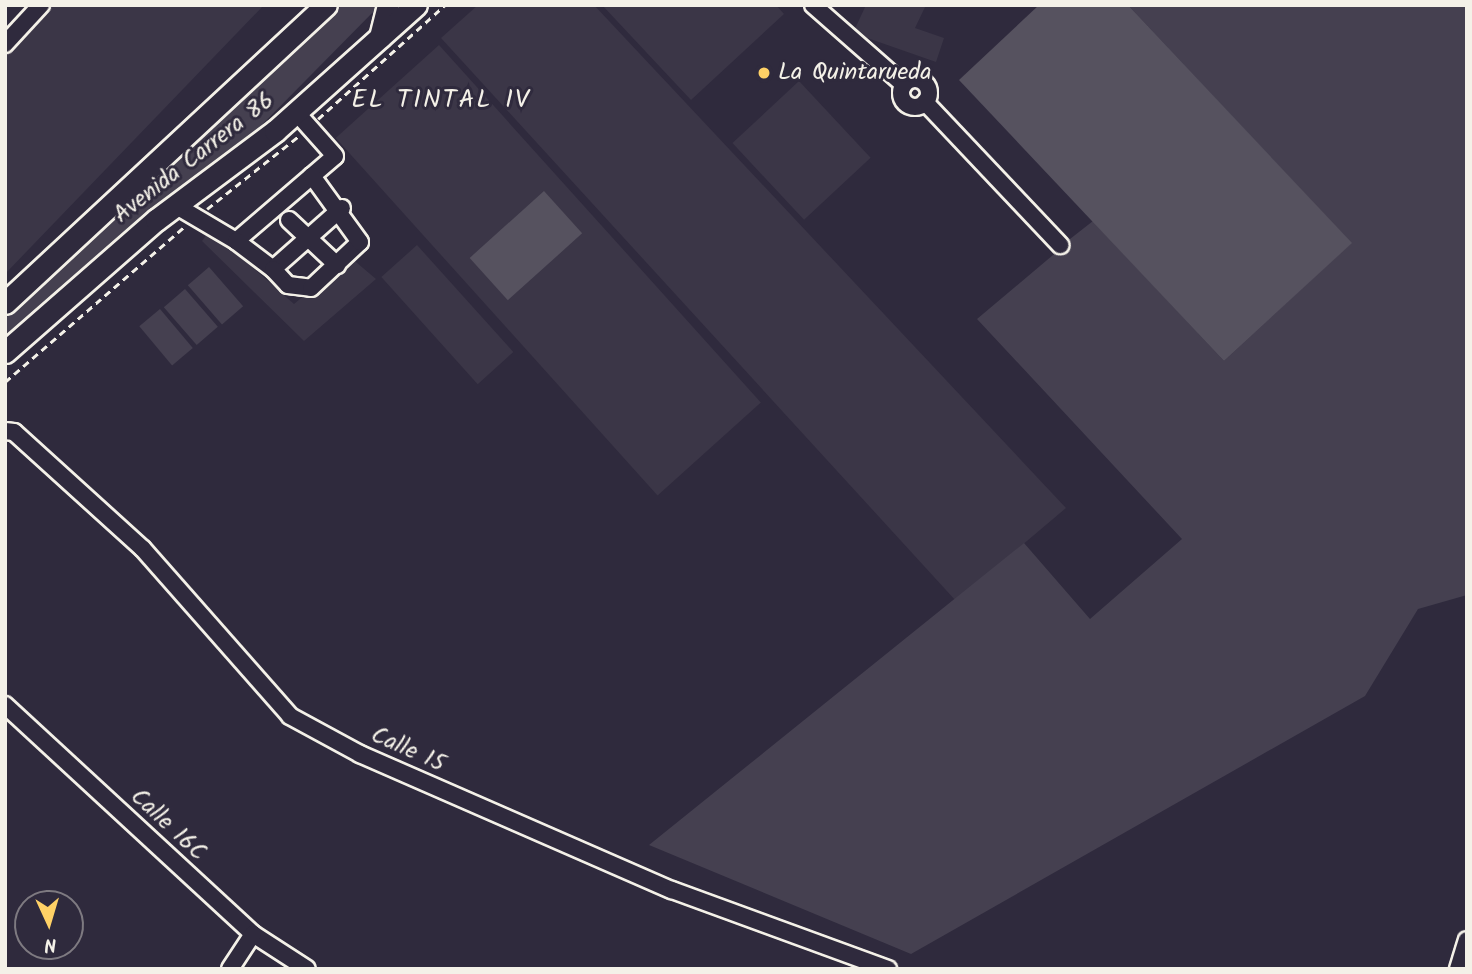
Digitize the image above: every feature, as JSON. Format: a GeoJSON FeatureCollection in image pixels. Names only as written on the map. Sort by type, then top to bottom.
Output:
{"type":"FeatureCollection","features":[{"type":"Feature","properties":{"kind":"main road","name":"Avenida Carrera 86"},"geometry":{"type":"LineString","coordinates":[[7,299],[326,5]]}},
{"type":"Feature","properties":{"kind":"main road"},"geometry":{"type":"LineString","coordinates":[[380,37],[388,5]]}},
{"type":"Feature","properties":{"kind":"main road","name":"Avenida Carrera 86"},"geometry":{"type":"LineString","coordinates":[[5,352],[175,205],[303,119],[380,37],[416,5]]}},
{"type":"Feature","properties":{"kind":"street"},"geometry":{"type":"LineString","coordinates":[[5,44],[41,5]]}},
{"type":"Feature","properties":{"kind":"street"},"geometry":{"type":"LineString","coordinates":[[813,5],[843,35],[904,85],[914,79],[925,84],[925,102],[1060,245]]}},
{"type":"Feature","properties":{"kind":"street"},"geometry":{"type":"LineString","coordinates":[[236,241],[335,156],[303,119]]}},
{"type":"Feature","properties":{"kind":"street"},"geometry":{"type":"LineString","coordinates":[[175,205],[236,241],[302,290],[337,265],[362,235],[342,208],[312,176]]}},
{"type":"Feature","properties":{"kind":"street"},"geometry":{"type":"LineString","coordinates":[[273,269],[342,208]]}},
{"type":"Feature","properties":{"kind":"street"},"geometry":{"type":"LineString","coordinates":[[289,220],[337,265]]}},
{"type":"Feature","properties":{"kind":"street","name":"Calle 15"},"geometry":{"type":"LineString","coordinates":[[5,431],[15,432],[142,549],[289,716],[360,754],[672,890],[888,969]]}},
{"type":"Feature","properties":{"kind":"street","name":"Calle 16C"},"geometry":{"type":"LineString","coordinates":[[5,705],[253,934],[307,969]]}},
{"type":"Feature","properties":{"kind":"street"},"geometry":{"type":"LineString","coordinates":[[230,969],[253,934]]}},
{"type":"Feature","properties":{"kind":"street"},"geometry":{"type":"LineString","coordinates":[[1458,969],[1467,940]]}},
{"type":"Feature","properties":{"kind":"path"},"geometry":{"type":"LineString","coordinates":[[5,382],[196,218],[303,119],[445,5]]}},
{"type":"Feature","properties":{"kind":"shaded area"},"geometry":{"type":"Polygon","coordinates":[[[54,5],[264,5],[5,274],[5,56],[54,5]]]}},
{"type":"Feature","properties":{"kind":"shaded area"},"geometry":{"type":"Polygon","coordinates":[[[342,5],[380,5],[241,146],[5,337],[5,319],[31,290],[342,5]]]}},
{"type":"Feature","properties":{"kind":"shaded area"},"geometry":{"type":"Polygon","coordinates":[[[478,5],[594,5],[1066,508],[956,601],[441,38],[478,5]]]}},
{"type":"Feature","properties":{"kind":"shaded area"},"geometry":{"type":"Polygon","coordinates":[[[602,5],[776,5],[784,14],[691,100],[602,5]]]}},
{"type":"Feature","properties":{"kind":"shaded area"},"geometry":{"type":"Polygon","coordinates":[[[866,5],[926,5],[915,28],[944,38],[936,62],[853,33],[866,5]]]}},
{"type":"Feature","properties":{"kind":"shaded area"},"geometry":{"type":"Polygon","coordinates":[[[1128,5],[1467,5],[1467,595],[1418,609],[1365,696],[911,954],[649,845],[1024,543],[1090,619],[1182,539],[977,319],[1053,255],[1068,253],[1070,239],[1093,221],[1224,361],[1351,243],[1128,5]]]}},
{"type":"Feature","properties":{"kind":"shaded area"},"geometry":{"type":"Polygon","coordinates":[[[439,45],[761,402],[658,495],[336,138],[439,45]]]}},
{"type":"Feature","properties":{"kind":"shaded area"},"geometry":{"type":"Polygon","coordinates":[[[799,81],[871,158],[804,220],[732,143],[799,81]]]}},
{"type":"Feature","properties":{"kind":"shaded area"},"geometry":{"type":"Polygon","coordinates":[[[210,230],[294,304],[350,257],[376,279],[304,341],[202,241],[210,230]]]}},
{"type":"Feature","properties":{"kind":"shaded area"},"geometry":{"type":"Polygon","coordinates":[[[417,245],[513,352],[478,384],[381,277],[417,245]]]}},
{"type":"Feature","properties":{"kind":"shaded area"},"geometry":{"type":"Polygon","coordinates":[[[209,267],[243,306],[222,325],[188,285],[209,267]]]}},
{"type":"Feature","properties":{"kind":"shaded area"},"geometry":{"type":"Polygon","coordinates":[[[185,289],[218,327],[197,345],[164,307],[185,289]]]}},
{"type":"Feature","properties":{"kind":"shaded area"},"geometry":{"type":"Polygon","coordinates":[[[160,309],[193,348],[172,365],[139,326],[160,309]]]}},
{"type":"Feature","properties":{"kind":"building"},"geometry":{"type":"Polygon","coordinates":[[[1039,5],[1128,5],[1352,243],[1224,361],[959,80],[1039,5]]]}},
{"type":"Feature","properties":{"kind":"building"},"geometry":{"type":"Polygon","coordinates":[[[544,191],[582,233],[508,300],[470,258],[544,191]]]}},
{"type":"Feature","properties":{"kind":"place","name":"La Quintarueda"},"geometry":{"type":"Point","coordinates":[764,73]}},
{"type":"Feature","properties":{"kind":"district","name":"EL TINTAL IV"},"geometry":{"type":"Point","coordinates":[441,101]}}]}
